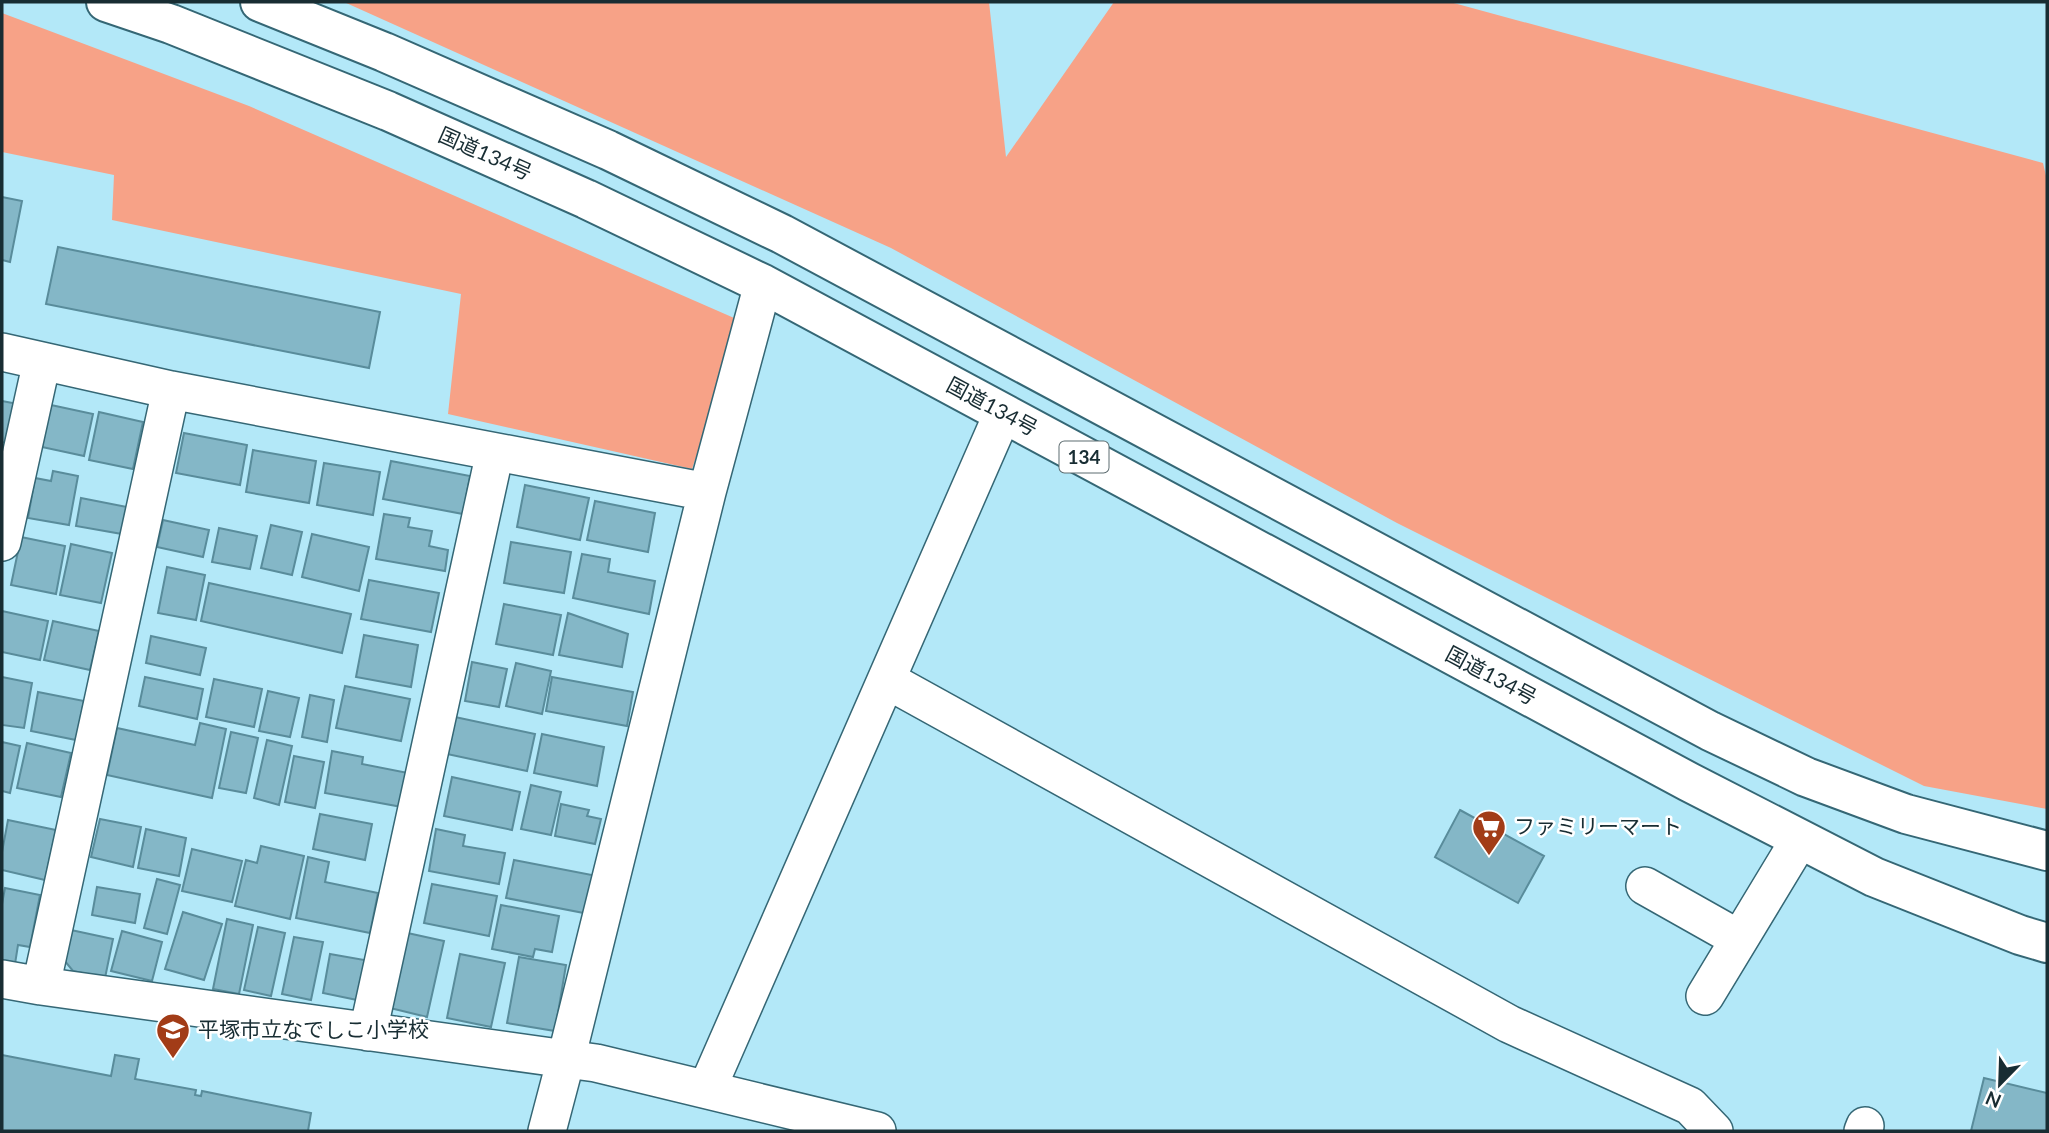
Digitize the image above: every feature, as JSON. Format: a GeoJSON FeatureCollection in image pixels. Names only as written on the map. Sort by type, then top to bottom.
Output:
{"type":"FeatureCollection","features":[{"type":"Feature","properties":{"kind":"highway","name":"国道134号"},"geometry":{"type":"LineString","coordinates":[[106,2],[171,24],[388,111],[586,199],[763,284],[1689,782],[1874,877],[2020,935],[2047,943]]}},
{"type":"Feature","properties":{"kind":"highway","name":"134"},"geometry":{"type":"LineString","coordinates":[[260,2],[384,51],[595,145],[782,234],[1710,731],[1807,777],[1906,814],[2047,851]]}},
{"type":"Feature","properties":{"kind":"street"},"geometry":{"type":"LineString","coordinates":[[547,1131],[707,492],[763,284]]}},
{"type":"Feature","properties":{"kind":"street"},"geometry":{"type":"LineString","coordinates":[[2,352],[171,390],[707,492]]}},
{"type":"Feature","properties":{"kind":"street"},"geometry":{"type":"LineString","coordinates":[[2,542],[42,361]]}},
{"type":"Feature","properties":{"kind":"street"},"geometry":{"type":"LineString","coordinates":[[41,986],[171,390]]}},
{"type":"Feature","properties":{"kind":"street"},"geometry":{"type":"LineString","coordinates":[[707,1089],[1003,413]]}},
{"type":"Feature","properties":{"kind":"street"},"geometry":{"type":"LineString","coordinates":[[368,1032],[495,452]]}},
{"type":"Feature","properties":{"kind":"street"},"geometry":{"type":"LineString","coordinates":[[887,680],[1509,1024],[1690,1106],[1714,1131]]}},
{"type":"Feature","properties":{"kind":"street"},"geometry":{"type":"LineString","coordinates":[[1705,996],[1800,838]]}},
{"type":"Feature","properties":{"kind":"street"},"geometry":{"type":"LineString","coordinates":[[1645,887],[1739,939]]}},
{"type":"Feature","properties":{"kind":"street"},"geometry":{"type":"LineString","coordinates":[[2,979],[596,1063],[877,1131]]}},
{"type":"Feature","properties":{"kind":"shaded area"},"geometry":{"type":"Polygon","coordinates":[[[344,2],[989,2],[1006,157],[1114,2],[1450,2],[2043,163],[2047,180],[2047,809],[1924,786],[1397,523],[891,248],[344,2]]]}},
{"type":"Feature","properties":{"kind":"shaded area"},"geometry":{"type":"Polygon","coordinates":[[[2,13],[249,106],[741,321],[692,469],[448,414],[461,294],[112,220],[114,175],[2,152],[2,13]]]}},
{"type":"Feature","properties":{"kind":"building"},"geometry":{"type":"Polygon","coordinates":[[[2,197],[22,201],[10,262],[2,260],[2,197]]]}},
{"type":"Feature","properties":{"kind":"building"},"geometry":{"type":"Polygon","coordinates":[[[58,247],[380,312],[369,368],[46,304],[58,247]]]}},
{"type":"Feature","properties":{"kind":"building"},"geometry":{"type":"Polygon","coordinates":[[[2,401],[18,404],[11,444],[2,442],[2,401]]]}},
{"type":"Feature","properties":{"kind":"building"},"geometry":{"type":"Polygon","coordinates":[[[51,405],[93,414],[84,456],[42,447],[51,405]]]}},
{"type":"Feature","properties":{"kind":"building"},"geometry":{"type":"Polygon","coordinates":[[[99,412],[143,422],[133,469],[89,460],[99,412]]]}},
{"type":"Feature","properties":{"kind":"building"},"geometry":{"type":"Polygon","coordinates":[[[184,433],[247,445],[240,485],[176,473],[184,433]]]}},
{"type":"Feature","properties":{"kind":"building"},"geometry":{"type":"Polygon","coordinates":[[[253,450],[316,461],[309,503],[246,492],[253,450]]]}},
{"type":"Feature","properties":{"kind":"building"},"geometry":{"type":"Polygon","coordinates":[[[391,461],[470,476],[463,514],[383,499],[391,461]]]}},
{"type":"Feature","properties":{"kind":"building"},"geometry":{"type":"Polygon","coordinates":[[[324,463],[380,472],[373,515],[317,505],[324,463]]]}},
{"type":"Feature","properties":{"kind":"building"},"geometry":{"type":"Polygon","coordinates":[[[53,471],[78,476],[69,525],[28,518],[35,478],[51,481],[53,471]]]}},
{"type":"Feature","properties":{"kind":"building"},"geometry":{"type":"Polygon","coordinates":[[[525,485],[589,498],[580,540],[517,527],[525,485]]]}},
{"type":"Feature","properties":{"kind":"building"},"geometry":{"type":"Polygon","coordinates":[[[81,498],[127,507],[122,534],[76,526],[81,498]]]}},
{"type":"Feature","properties":{"kind":"building"},"geometry":{"type":"Polygon","coordinates":[[[595,501],[655,513],[648,552],[587,540],[595,501]]]}},
{"type":"Feature","properties":{"kind":"building"},"geometry":{"type":"Polygon","coordinates":[[[384,514],[410,518],[408,527],[432,531],[429,546],[448,550],[445,571],[376,559],[384,514]]]}},
{"type":"Feature","properties":{"kind":"building"},"geometry":{"type":"Polygon","coordinates":[[[163,520],[209,530],[203,557],[157,547],[163,520]]]}},
{"type":"Feature","properties":{"kind":"building"},"geometry":{"type":"Polygon","coordinates":[[[271,525],[302,532],[292,575],[261,568],[271,525]]]}},
{"type":"Feature","properties":{"kind":"building"},"geometry":{"type":"Polygon","coordinates":[[[219,528],[257,536],[250,569],[212,562],[219,528]]]}},
{"type":"Feature","properties":{"kind":"building"},"geometry":{"type":"Polygon","coordinates":[[[312,534],[369,547],[359,591],[302,577],[312,534]]]}},
{"type":"Feature","properties":{"kind":"building"},"geometry":{"type":"Polygon","coordinates":[[[21,537],[65,546],[56,594],[11,585],[21,537]]]}},
{"type":"Feature","properties":{"kind":"building"},"geometry":{"type":"Polygon","coordinates":[[[511,542],[571,552],[564,593],[504,583],[511,542]]]}},
{"type":"Feature","properties":{"kind":"building"},"geometry":{"type":"Polygon","coordinates":[[[71,544],[112,553],[101,603],[60,595],[71,544]]]}},
{"type":"Feature","properties":{"kind":"building"},"geometry":{"type":"Polygon","coordinates":[[[582,554],[610,559],[608,572],[655,581],[649,614],[573,598],[582,554]]]}},
{"type":"Feature","properties":{"kind":"building"},"geometry":{"type":"Polygon","coordinates":[[[167,567],[205,575],[196,620],[158,613],[167,567]]]}},
{"type":"Feature","properties":{"kind":"building"},"geometry":{"type":"Polygon","coordinates":[[[369,580],[439,593],[431,632],[361,619],[369,580]]]}},
{"type":"Feature","properties":{"kind":"building"},"geometry":{"type":"Polygon","coordinates":[[[209,583],[351,614],[342,653],[201,621],[209,583]]]}},
{"type":"Feature","properties":{"kind":"building"},"geometry":{"type":"Polygon","coordinates":[[[504,604],[561,615],[553,655],[496,644],[504,604]]]}},
{"type":"Feature","properties":{"kind":"building"},"geometry":{"type":"Polygon","coordinates":[[[2,611],[48,621],[40,660],[2,652],[2,611]]]}},
{"type":"Feature","properties":{"kind":"building"},"geometry":{"type":"Polygon","coordinates":[[[568,613],[628,634],[622,667],[559,655],[568,613]]]}},
{"type":"Feature","properties":{"kind":"building"},"geometry":{"type":"Polygon","coordinates":[[[53,621],[99,631],[90,670],[44,660],[53,621]]]}},
{"type":"Feature","properties":{"kind":"building"},"geometry":{"type":"Polygon","coordinates":[[[364,635],[418,645],[411,687],[356,677],[364,635]]]}},
{"type":"Feature","properties":{"kind":"building"},"geometry":{"type":"Polygon","coordinates":[[[151,636],[206,648],[200,675],[146,663],[151,636]]]}},
{"type":"Feature","properties":{"kind":"building"},"geometry":{"type":"Polygon","coordinates":[[[472,662],[507,669],[499,707],[465,701],[472,662]]]}},
{"type":"Feature","properties":{"kind":"building"},"geometry":{"type":"Polygon","coordinates":[[[516,663],[551,671],[542,714],[506,706],[516,663]]]}},
{"type":"Feature","properties":{"kind":"building"},"geometry":{"type":"Polygon","coordinates":[[[2,677],[32,683],[24,728],[2,725],[2,677]]]}},
{"type":"Feature","properties":{"kind":"building"},"geometry":{"type":"Polygon","coordinates":[[[145,677],[203,689],[197,719],[139,706],[145,677]]]}},
{"type":"Feature","properties":{"kind":"building"},"geometry":{"type":"Polygon","coordinates":[[[552,677],[633,692],[627,726],[546,711],[552,677]]]}},
{"type":"Feature","properties":{"kind":"building"},"geometry":{"type":"Polygon","coordinates":[[[214,679],[262,689],[254,727],[206,717],[214,679]]]}},
{"type":"Feature","properties":{"kind":"building"},"geometry":{"type":"Polygon","coordinates":[[[345,686],[410,699],[401,741],[336,728],[345,686]]]}},
{"type":"Feature","properties":{"kind":"building"},"geometry":{"type":"Polygon","coordinates":[[[268,691],[299,698],[290,737],[259,731],[268,691]]]}},
{"type":"Feature","properties":{"kind":"building"},"geometry":{"type":"Polygon","coordinates":[[[38,692],[84,701],[76,740],[31,731],[38,692]]]}},
{"type":"Feature","properties":{"kind":"building"},"geometry":{"type":"Polygon","coordinates":[[[310,695],[334,700],[327,742],[302,737],[310,695]]]}},
{"type":"Feature","properties":{"kind":"building"},"geometry":{"type":"Polygon","coordinates":[[[455,717],[535,734],[527,771],[447,754],[455,717]]]}},
{"type":"Feature","properties":{"kind":"building"},"geometry":{"type":"Polygon","coordinates":[[[200,723],[226,729],[212,798],[107,775],[117,728],[195,745],[200,723]]]}},
{"type":"Feature","properties":{"kind":"building"},"geometry":{"type":"Polygon","coordinates":[[[231,732],[258,738],[246,793],[219,788],[231,732]]]}},
{"type":"Feature","properties":{"kind":"building"},"geometry":{"type":"Polygon","coordinates":[[[542,734],[604,747],[597,786],[534,773],[542,734]]]}},
{"type":"Feature","properties":{"kind":"building"},"geometry":{"type":"Polygon","coordinates":[[[267,740],[292,746],[279,805],[254,798],[267,740]]]}},
{"type":"Feature","properties":{"kind":"building"},"geometry":{"type":"Polygon","coordinates":[[[2,742],[20,746],[10,793],[2,791],[2,742]]]}},
{"type":"Feature","properties":{"kind":"building"},"geometry":{"type":"Polygon","coordinates":[[[27,743],[71,753],[61,797],[17,788],[27,743]]]}},
{"type":"Feature","properties":{"kind":"building"},"geometry":{"type":"Polygon","coordinates":[[[332,751],[363,757],[362,764],[408,773],[402,807],[325,793],[332,751]]]}},
{"type":"Feature","properties":{"kind":"building"},"geometry":{"type":"Polygon","coordinates":[[[294,756],[324,762],[315,808],[285,802],[294,756]]]}},
{"type":"Feature","properties":{"kind":"building"},"geometry":{"type":"Polygon","coordinates":[[[452,777],[520,792],[512,830],[444,816],[452,777]]]}},
{"type":"Feature","properties":{"kind":"building"},"geometry":{"type":"Polygon","coordinates":[[[531,785],[561,792],[551,835],[521,829],[531,785]]]}},
{"type":"Feature","properties":{"kind":"building"},"geometry":{"type":"Polygon","coordinates":[[[561,804],[589,810],[587,816],[601,819],[595,844],[555,836],[561,804]]]}},
{"type":"Feature","properties":{"kind":"building","name":"ファミリーマート"},"geometry":{"type":"Polygon","coordinates":[[[1460,810],[1544,856],[1518,903],[1435,857],[1460,810]]]}},
{"type":"Feature","properties":{"kind":"building"},"geometry":{"type":"Polygon","coordinates":[[[320,814],[372,824],[365,860],[313,849],[320,814]]]}},
{"type":"Feature","properties":{"kind":"building"},"geometry":{"type":"Polygon","coordinates":[[[100,819],[141,827],[133,867],[91,857],[100,819]]]}},
{"type":"Feature","properties":{"kind":"building"},"geometry":{"type":"Polygon","coordinates":[[[8,820],[56,830],[45,880],[2,870],[2,852],[8,820]]]}},
{"type":"Feature","properties":{"kind":"building"},"geometry":{"type":"Polygon","coordinates":[[[146,829],[186,838],[179,876],[138,868],[146,829]]]}},
{"type":"Feature","properties":{"kind":"building"},"geometry":{"type":"Polygon","coordinates":[[[436,829],[465,835],[463,846],[505,853],[499,884],[429,871],[436,829]]]}},
{"type":"Feature","properties":{"kind":"building"},"geometry":{"type":"Polygon","coordinates":[[[261,846],[304,856],[290,919],[235,906],[246,860],[257,863],[261,846]]]}},
{"type":"Feature","properties":{"kind":"building"},"geometry":{"type":"Polygon","coordinates":[[[192,849],[242,861],[232,902],[182,891],[192,849]]]}},
{"type":"Feature","properties":{"kind":"building"},"geometry":{"type":"Polygon","coordinates":[[[308,857],[329,862],[325,882],[378,893],[370,933],[296,918],[308,857]]]}},
{"type":"Feature","properties":{"kind":"building"},"geometry":{"type":"Polygon","coordinates":[[[514,860],[597,876],[589,914],[506,898],[514,860]]]}},
{"type":"Feature","properties":{"kind":"building"},"geometry":{"type":"Polygon","coordinates":[[[157,879],[180,885],[167,934],[144,928],[157,879]]]}},
{"type":"Feature","properties":{"kind":"building"},"geometry":{"type":"Polygon","coordinates":[[[432,884],[497,896],[489,936],[424,923],[432,884]]]}},
{"type":"Feature","properties":{"kind":"building"},"geometry":{"type":"Polygon","coordinates":[[[97,887],[140,894],[135,923],[92,915],[97,887]]]}},
{"type":"Feature","properties":{"kind":"building"},"geometry":{"type":"Polygon","coordinates":[[[5,888],[40,895],[30,947],[18,945],[15,964],[2,961],[2,904],[5,888]]]}},
{"type":"Feature","properties":{"kind":"building"},"geometry":{"type":"Polygon","coordinates":[[[501,905],[559,916],[552,952],[535,949],[533,957],[492,949],[501,905]]]}},
{"type":"Feature","properties":{"kind":"building"},"geometry":{"type":"Polygon","coordinates":[[[183,912],[222,924],[204,980],[165,969],[183,912]]]}},
{"type":"Feature","properties":{"kind":"building"},"geometry":{"type":"Polygon","coordinates":[[[227,919],[253,925],[239,994],[213,989],[227,919]]]}},
{"type":"Feature","properties":{"kind":"building"},"geometry":{"type":"Polygon","coordinates":[[[258,927],[285,933],[271,996],[244,990],[258,927]]]}},
{"type":"Feature","properties":{"kind":"building"},"geometry":{"type":"Polygon","coordinates":[[[71,930],[113,939],[105,978],[73,971],[64,960],[71,930]]]}},
{"type":"Feature","properties":{"kind":"building"},"geometry":{"type":"Polygon","coordinates":[[[122,931],[162,942],[152,981],[111,971],[122,931]]]}},
{"type":"Feature","properties":{"kind":"building"},"geometry":{"type":"Polygon","coordinates":[[[403,932],[444,941],[427,1017],[386,1007],[403,932]]]}},
{"type":"Feature","properties":{"kind":"building"},"geometry":{"type":"Polygon","coordinates":[[[294,937],[323,942],[311,1000],[282,994],[294,937]]]}},
{"type":"Feature","properties":{"kind":"building"},"geometry":{"type":"Polygon","coordinates":[[[330,954],[370,961],[362,1001],[323,993],[330,954]]]}},
{"type":"Feature","properties":{"kind":"building"},"geometry":{"type":"Polygon","coordinates":[[[460,954],[505,963],[491,1027],[447,1018],[460,954]]]}},
{"type":"Feature","properties":{"kind":"building"},"geometry":{"type":"Polygon","coordinates":[[[519,957],[566,965],[555,1031],[507,1023],[519,957]]]}},
{"type":"Feature","properties":{"kind":"building"},"geometry":{"type":"Polygon","coordinates":[[[2,1055],[111,1076],[115,1055],[139,1059],[135,1079],[196,1090],[195,1095],[201,1096],[202,1091],[311,1113],[308,1131],[2,1131],[2,1055]]]}},
{"type":"Feature","properties":{"kind":"building"},"geometry":{"type":"Polygon","coordinates":[[[1984,1078],[2047,1093],[2047,1131],[1971,1131],[1984,1078]]]}},
{"type":"Feature","properties":{"kind":"place","name":"ファミリーマート"},"geometry":{"type":"Point","coordinates":[1489,857]}},
{"type":"Feature","properties":{"kind":"place","name":"平塚市立なでしこ小学校"},"geometry":{"type":"Point","coordinates":[173,1060]}}]}
